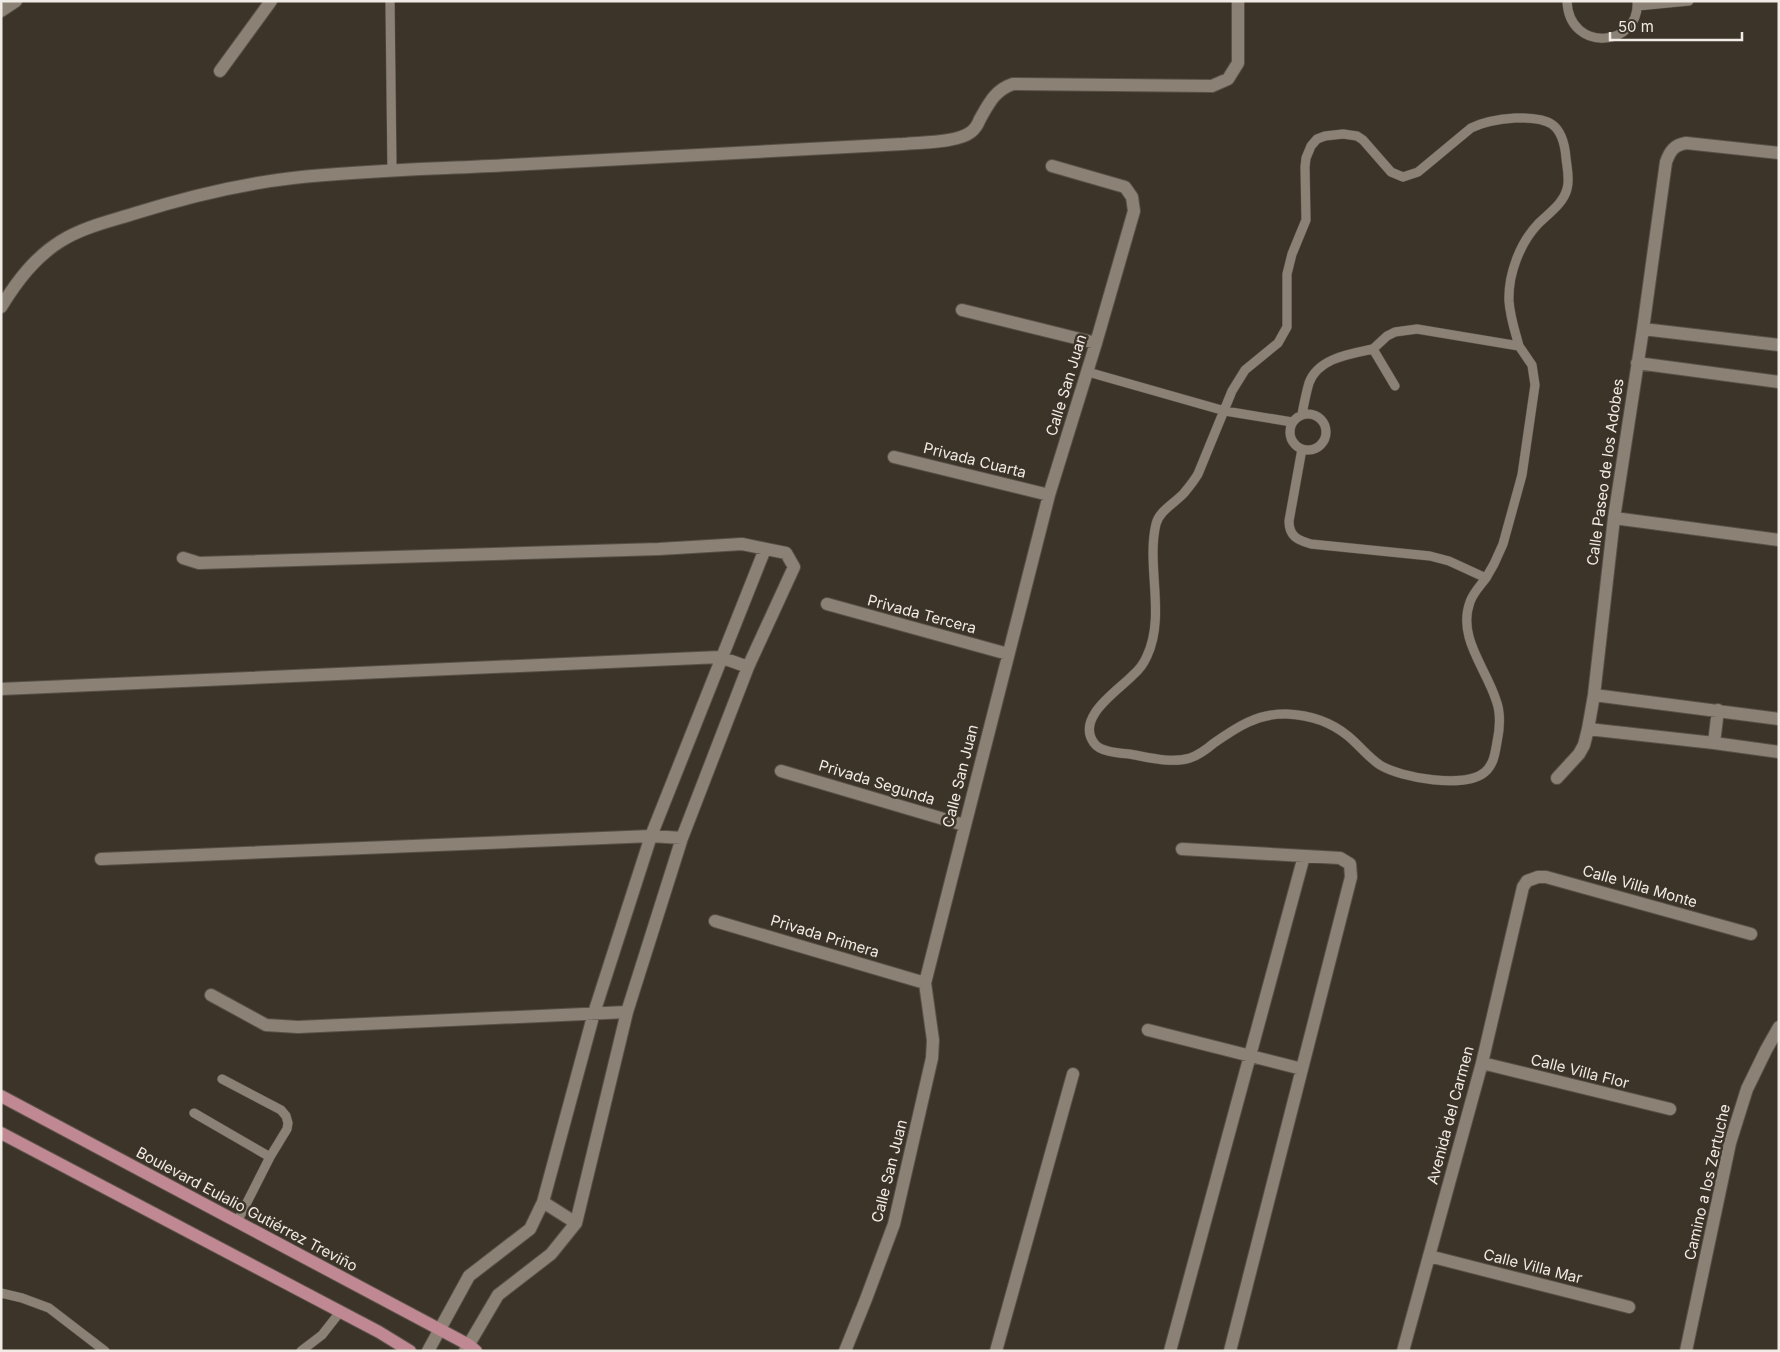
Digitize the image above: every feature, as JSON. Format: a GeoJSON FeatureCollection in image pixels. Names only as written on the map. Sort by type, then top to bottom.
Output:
{"type":"FeatureCollection","features":[{"type":"Feature","properties":{"kind":"main road","name":"Boulevard Eulalio Gutiérrez Treviño"},"geometry":{"type":"LineString","coordinates":[[1,1096],[440,1330],[470,1349]]}},
{"type":"Feature","properties":{"kind":"main road"},"geometry":{"type":"LineString","coordinates":[[1,1133],[410,1351]]}},
{"type":"Feature","properties":{"kind":"street"},"geometry":{"type":"LineString","coordinates":[[1,11],[16,1]]}},
{"type":"Feature","properties":{"kind":"street"},"geometry":{"type":"LineString","coordinates":[[220,71],[271,1]]}},
{"type":"Feature","properties":{"kind":"street"},"geometry":{"type":"LineString","coordinates":[[1,307],[24,274],[41,256],[61,240],[85,229],[164,204],[227,188],[292,178],[392,170],[903,144],[953,139],[964,136],[975,128],[993,96],[1003,87],[1013,84],[1212,86],[1228,79],[1238,63],[1238,1]]}},
{"type":"Feature","properties":{"kind":"street","name":"Calle Paseo de los Adobes"},"geometry":{"type":"LineString","coordinates":[[1557,778],[1579,754],[1584,745],[1588,729],[1594,695],[1614,518],[1666,162],[1673,149],[1679,144],[1686,143],[1779,153]]}},
{"type":"Feature","properties":{"kind":"street","name":"Calle San Juan"},"geometry":{"type":"LineString","coordinates":[[845,1351],[894,1224],[930,1075],[934,1040],[925,983],[1049,495],[1088,372],[1134,211],[1132,197],[1125,187],[1052,166]]}},
{"type":"Feature","properties":{"kind":"street"},"geometry":{"type":"LineString","coordinates":[[962,310],[1096,343]]}},
{"type":"Feature","properties":{"kind":"street"},"geometry":{"type":"LineString","coordinates":[[1643,329],[1779,345]]}},
{"type":"Feature","properties":{"kind":"street"},"geometry":{"type":"LineString","coordinates":[[1637,363],[1779,382]]}},
{"type":"Feature","properties":{"kind":"street","name":"Privada Cuarta"},"geometry":{"type":"LineString","coordinates":[[894,457],[1049,495]]}},
{"type":"Feature","properties":{"kind":"street"},"geometry":{"type":"LineString","coordinates":[[1614,518],[1779,540]]}},
{"type":"Feature","properties":{"kind":"street"},"geometry":{"type":"LineString","coordinates":[[183,558],[199,563],[650,549],[742,544],[786,553],[794,567],[748,666],[682,838],[626,1012],[576,1223],[551,1254],[498,1295],[470,1349]]}},
{"type":"Feature","properties":{"kind":"street"},"geometry":{"type":"LineString","coordinates":[[428,1351],[469,1276],[530,1229],[543,1202],[594,1013],[651,836],[764,548]]}},
{"type":"Feature","properties":{"kind":"street","name":"Privada Tercera"},"geometry":{"type":"LineString","coordinates":[[827,604],[1008,654]]}},
{"type":"Feature","properties":{"kind":"street"},"geometry":{"type":"LineString","coordinates":[[1,689],[720,658],[748,666]]}},
{"type":"Feature","properties":{"kind":"street"},"geometry":{"type":"LineString","coordinates":[[1594,695],[1779,719]]}},
{"type":"Feature","properties":{"kind":"street"},"geometry":{"type":"LineString","coordinates":[[1714,743],[1718,710]]}},
{"type":"Feature","properties":{"kind":"street"},"geometry":{"type":"LineString","coordinates":[[1588,729],[1779,752]]}},
{"type":"Feature","properties":{"kind":"street","name":"Privada Segunda"},"geometry":{"type":"LineString","coordinates":[[781,771],[964,825]]}},
{"type":"Feature","properties":{"kind":"street"},"geometry":{"type":"LineString","coordinates":[[101,859],[651,836],[682,838]]}},
{"type":"Feature","properties":{"kind":"street"},"geometry":{"type":"LineString","coordinates":[[1182,849],[1340,858],[1350,864],[1351,877],[1230,1351]]}},
{"type":"Feature","properties":{"kind":"street"},"geometry":{"type":"LineString","coordinates":[[1170,1351],[1304,856]]}},
{"type":"Feature","properties":{"kind":"street","name":"Calle Villa Monte"},"geometry":{"type":"LineString","coordinates":[[1523,887],[1532,878],[1546,877],[1751,934]]}},
{"type":"Feature","properties":{"kind":"street","name":"Avenida del Carmen"},"geometry":{"type":"LineString","coordinates":[[1403,1351],[1482,1063],[1523,887]]}},
{"type":"Feature","properties":{"kind":"street","name":"Privada Primera"},"geometry":{"type":"LineString","coordinates":[[715,921],[925,983]]}},
{"type":"Feature","properties":{"kind":"street"},"geometry":{"type":"LineString","coordinates":[[211,995],[266,1025],[298,1026],[626,1012]]}},
{"type":"Feature","properties":{"kind":"street","name":"Camino a los Zertuche"},"geometry":{"type":"LineString","coordinates":[[1686,1351],[1730,1143],[1747,1089],[1779,1027]]}},
{"type":"Feature","properties":{"kind":"street"},"geometry":{"type":"LineString","coordinates":[[1148,1030],[1302,1069]]}},
{"type":"Feature","properties":{"kind":"street","name":"Calle Villa Flor"},"geometry":{"type":"LineString","coordinates":[[1482,1063],[1670,1110]]}},
{"type":"Feature","properties":{"kind":"street"},"geometry":{"type":"LineString","coordinates":[[996,1351],[1074,1074]]}},
{"type":"Feature","properties":{"kind":"street"},"geometry":{"type":"LineString","coordinates":[[543,1202],[576,1223]]}},
{"type":"Feature","properties":{"kind":"street","name":"Calle Villa Mar"},"geometry":{"type":"LineString","coordinates":[[1429,1256],[1629,1307]]}},
{"type":"Feature","properties":{"kind":"lane"},"geometry":{"type":"LineString","coordinates":[[390,1],[392,170]]}},
{"type":"Feature","properties":{"kind":"lane"},"geometry":{"type":"LineString","coordinates":[[1567,1],[1570,17],[1578,30],[1595,38],[1610,38],[1624,32],[1635,16],[1637,3],[1689,1]]}},
{"type":"Feature","properties":{"kind":"lane"},"geometry":{"type":"LineString","coordinates":[[1535,118],[1547,120],[1560,133],[1565,147],[1567,187],[1560,203],[1531,232],[1517,258],[1509,300],[1512,321],[1519,346],[1532,365],[1535,385],[1522,475],[1503,544],[1486,578],[1470,601],[1466,624],[1470,642],[1490,683],[1500,723],[1495,757],[1492,764],[1480,775],[1460,780],[1430,779],[1394,772],[1381,765],[1336,727],[1318,719],[1289,714],[1275,714],[1249,720],[1202,752],[1182,760],[1122,754],[1098,747],[1092,740],[1090,730],[1095,714],[1104,700],[1140,668],[1150,649],[1155,620],[1154,560],[1157,520],[1192,483],[1225,411],[1232,392],[1245,370],[1278,343],[1285,333],[1288,319],[1286,284],[1288,269],[1306,215],[1306,158],[1311,146],[1317,139],[1343,134],[1357,136],[1363,140],[1391,172],[1403,177],[1418,172],[1471,128],[1480,123],[1498,119],[1535,118]]}},
{"type":"Feature","properties":{"kind":"lane"},"geometry":{"type":"LineString","coordinates":[[1302,414],[1315,414],[1324,423],[1326,435],[1320,446],[1308,450],[1302,449],[1292,441],[1290,428],[1292,422],[1302,414],[1310,382],[1322,366],[1343,356],[1372,349],[1387,336],[1395,332],[1418,328],[1519,346]]}},
{"type":"Feature","properties":{"kind":"lane"},"geometry":{"type":"LineString","coordinates":[[1372,349],[1396,386]]}},
{"type":"Feature","properties":{"kind":"lane"},"geometry":{"type":"LineString","coordinates":[[1088,372],[1225,411],[1292,422]]}},
{"type":"Feature","properties":{"kind":"lane"},"geometry":{"type":"LineString","coordinates":[[1302,449],[1289,521],[1289,528],[1296,539],[1311,544],[1430,556],[1450,561],[1486,578]]}},
{"type":"Feature","properties":{"kind":"lane"},"geometry":{"type":"LineString","coordinates":[[222,1079],[280,1110],[286,1116],[288,1123],[287,1130],[270,1158],[237,1222]]}},
{"type":"Feature","properties":{"kind":"lane"},"geometry":{"type":"LineString","coordinates":[[194,1113],[270,1158]]}},
{"type":"Feature","properties":{"kind":"lane"},"geometry":{"type":"LineString","coordinates":[[1,1293],[49,1308],[105,1351]]}},
{"type":"Feature","properties":{"kind":"lane"},"geometry":{"type":"LineString","coordinates":[[301,1351],[322,1335],[340,1312]]}}]}
